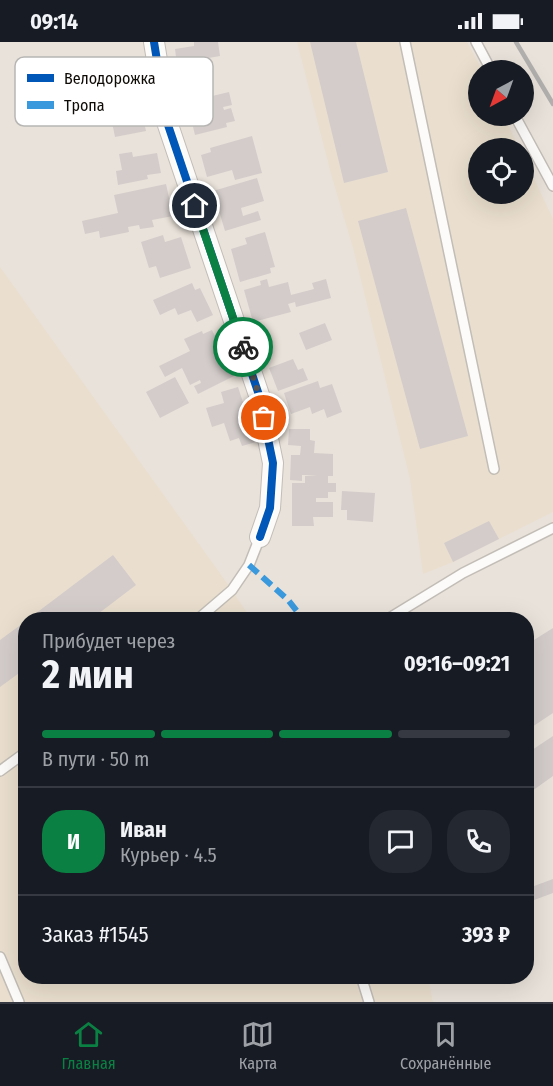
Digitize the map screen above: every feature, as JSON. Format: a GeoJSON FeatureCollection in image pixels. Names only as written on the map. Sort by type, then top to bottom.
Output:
{"type":"FeatureCollection","features":[{"type":"Feature","properties":{"kind":"street"},"geometry":{"type":"LineString","coordinates":[[154,42],[156,57]]}},
{"type":"Feature","properties":{"kind":"street"},"geometry":{"type":"LineString","coordinates":[[168,126],[259,395],[273,463],[270,508],[260,537]]}},
{"type":"Feature","properties":{"kind":"lane"},"geometry":{"type":"LineString","coordinates":[[405,42],[494,469]]}},
{"type":"Feature","properties":{"kind":"lane"},"geometry":{"type":"LineString","coordinates":[[476,42],[486,60]]}},
{"type":"Feature","properties":{"kind":"lane"},"geometry":{"type":"LineString","coordinates":[[520,126],[553,186]]}},
{"type":"Feature","properties":{"kind":"lane"},"geometry":{"type":"LineString","coordinates":[[399,612],[463,573],[553,528]]}},
{"type":"Feature","properties":{"kind":"lane"},"geometry":{"type":"LineString","coordinates":[[206,612],[232,590],[249,566],[260,537]]}},
{"type":"Feature","properties":{"kind":"lane"},"geometry":{"type":"LineString","coordinates":[[0,771],[18,758]]}},
{"type":"Feature","properties":{"kind":"lane"},"geometry":{"type":"LineString","coordinates":[[0,957],[19,1002]]}},
{"type":"Feature","properties":{"kind":"lane"},"geometry":{"type":"LineString","coordinates":[[363,984],[369,1002]]}},
{"type":"Feature","properties":{"kind":"shaded area"},"geometry":{"type":"Polygon","coordinates":[[[297,42],[467,42],[477,60],[468,60],[468,126],[509,126],[514,138],[468,138],[468,204],[534,204],[534,178],[553,219],[553,512],[453,562],[423,574],[410,479],[353,248],[331,174],[297,42]]]}},
{"type":"Feature","properties":{"kind":"shaded area"},"geometry":{"type":"Polygon","coordinates":[[[0,267],[246,612],[18,612],[18,984],[429,984],[433,1002],[0,1002],[0,267]]]}},
{"type":"Feature","properties":{"kind":"building"},"geometry":{"type":"Polygon","coordinates":[[[194,42],[218,42],[220,56],[176,57],[175,49],[194,46],[194,42]]]}},
{"type":"Feature","properties":{"kind":"building"},"geometry":{"type":"Polygon","coordinates":[[[310,42],[356,42],[388,172],[344,183],[310,42]]]}},
{"type":"Feature","properties":{"kind":"building"},"geometry":{"type":"Polygon","coordinates":[[[229,92],[232,105],[223,107],[224,110],[231,108],[235,121],[226,123],[227,127],[195,135],[193,126],[213,126],[213,96],[229,92]]]}},
{"type":"Feature","properties":{"kind":"building"},"geometry":{"type":"Polygon","coordinates":[[[113,126],[145,126],[146,131],[115,137],[113,126]]]}},
{"type":"Feature","properties":{"kind":"building"},"geometry":{"type":"Polygon","coordinates":[[[252,136],[262,173],[235,180],[232,170],[207,177],[201,155],[211,152],[210,148],[252,136]]]}},
{"type":"Feature","properties":{"kind":"building"},"geometry":{"type":"Polygon","coordinates":[[[132,152],[133,157],[157,153],[161,173],[147,175],[148,179],[118,185],[116,171],[122,170],[119,154],[132,152]]]}},
{"type":"Feature","properties":{"kind":"building"},"geometry":{"type":"Polygon","coordinates":[[[257,178],[264,201],[241,208],[243,216],[258,211],[261,220],[225,231],[213,191],[257,178]]]}},
{"type":"Feature","properties":{"kind":"building"},"geometry":{"type":"Polygon","coordinates":[[[166,184],[173,216],[152,220],[154,227],[140,229],[139,225],[128,227],[129,232],[100,238],[99,231],[85,234],[82,221],[118,213],[114,195],[166,184]]]}},
{"type":"Feature","properties":{"kind":"building"},"geometry":{"type":"Polygon","coordinates":[[[406,208],[468,436],[420,449],[358,221],[406,208]]]}},
{"type":"Feature","properties":{"kind":"building"},"geometry":{"type":"Polygon","coordinates":[[[265,232],[275,267],[270,268],[271,273],[240,282],[231,249],[247,244],[245,238],[265,232]]]}},
{"type":"Feature","properties":{"kind":"building"},"geometry":{"type":"Polygon","coordinates":[[[163,235],[165,242],[181,237],[191,268],[160,278],[156,266],[149,268],[141,242],[163,235]]]}},
{"type":"Feature","properties":{"kind":"building"},"geometry":{"type":"Polygon","coordinates":[[[267,279],[269,287],[288,282],[291,295],[314,289],[312,283],[326,279],[331,298],[296,307],[295,302],[288,304],[291,312],[253,322],[244,290],[261,285],[260,281],[267,279]]]}},
{"type":"Feature","properties":{"kind":"building"},"geometry":{"type":"Polygon","coordinates":[[[192,283],[195,290],[200,288],[213,315],[197,322],[191,310],[178,315],[175,308],[160,315],[153,300],[192,283]]]}},
{"type":"Feature","properties":{"kind":"building"},"geometry":{"type":"Polygon","coordinates":[[[325,323],[332,340],[306,350],[299,333],[325,323]]]}},
{"type":"Feature","properties":{"kind":"building"},"geometry":{"type":"Polygon","coordinates":[[[212,330],[234,376],[198,394],[194,386],[201,383],[200,380],[190,385],[182,368],[165,377],[159,366],[190,351],[184,339],[202,331],[203,334],[212,330]]]}},
{"type":"Feature","properties":{"kind":"building"},"geometry":{"type":"Polygon","coordinates":[[[293,359],[298,370],[303,368],[308,380],[278,391],[269,368],[293,359]]]}},
{"type":"Feature","properties":{"kind":"building"},"geometry":{"type":"Polygon","coordinates":[[[175,377],[189,403],[160,418],[146,392],[175,377]]]}},
{"type":"Feature","properties":{"kind":"building"},"geometry":{"type":"Polygon","coordinates":[[[318,381],[320,388],[332,384],[342,412],[327,418],[324,409],[312,414],[310,407],[291,414],[284,393],[318,381]]]}},
{"type":"Feature","properties":{"kind":"building"},"geometry":{"type":"Polygon","coordinates":[[[238,387],[256,442],[242,446],[239,438],[230,441],[224,423],[212,427],[206,408],[224,403],[221,392],[238,387]]]}},
{"type":"Feature","properties":{"kind":"building"},"geometry":{"type":"Polygon","coordinates":[[[289,429],[310,429],[310,440],[315,441],[314,453],[333,454],[333,476],[328,476],[328,483],[336,483],[336,492],[328,492],[328,498],[316,498],[316,502],[333,502],[333,517],[313,517],[314,526],[292,526],[292,483],[305,483],[305,476],[317,475],[302,475],[302,481],[290,480],[291,455],[300,455],[301,446],[288,445],[289,429]]]}},
{"type":"Feature","properties":{"kind":"building"},"geometry":{"type":"Polygon","coordinates":[[[342,491],[375,493],[373,522],[347,520],[347,510],[341,510],[342,491]]]}},
{"type":"Feature","properties":{"kind":"building"},"geometry":{"type":"Polygon","coordinates":[[[489,521],[499,539],[453,562],[444,543],[489,521]]]}},
{"type":"Feature","properties":{"kind":"building"},"geometry":{"type":"Polygon","coordinates":[[[113,555],[136,585],[101,612],[38,612],[113,555]]]}},
{"type":"Feature","properties":{"kind":"building"},"geometry":{"type":"Polygon","coordinates":[[[18,627],[18,674],[0,687],[0,640],[18,627]]]}},
{"type":"Feature","properties":{"kind":"building"},"geometry":{"type":"Polygon","coordinates":[[[553,628],[553,713],[534,726],[534,640],[553,628]]]}},
{"type":"Feature","properties":{"kind":"building"},"geometry":{"type":"Polygon","coordinates":[[[553,736],[553,776],[534,790],[534,749],[553,736]]]}},
{"type":"Feature","properties":{"kind":"building"},"geometry":{"type":"Polygon","coordinates":[[[553,879],[553,893],[534,900],[534,886],[553,879]]]}},
{"type":"Feature","properties":{"kind":"railway"},"geometry":{"type":"LineString","coordinates":[[516,42],[553,104]]}},
{"type":"Feature","properties":{"kind":"marked path"},"geometry":{"type":"LineString","coordinates":[[249,565],[288,600],[298,612]]}},
{"type":"Feature","properties":{"kind":"cycle path"},"geometry":{"type":"LineString","coordinates":[[154,42],[156,57]]}},
{"type":"Feature","properties":{"kind":"cycle path"},"geometry":{"type":"LineString","coordinates":[[168,126],[259,395],[273,463],[270,508],[260,537]]}},
{"type":"Feature","properties":{"kind":"way so far"},"geometry":{"type":"LineString","coordinates":[[243,347],[264,418]]}},
{"type":"Feature","properties":{"kind":"route"},"geometry":{"type":"LineString","coordinates":[[195,206],[243,347]]}}]}
